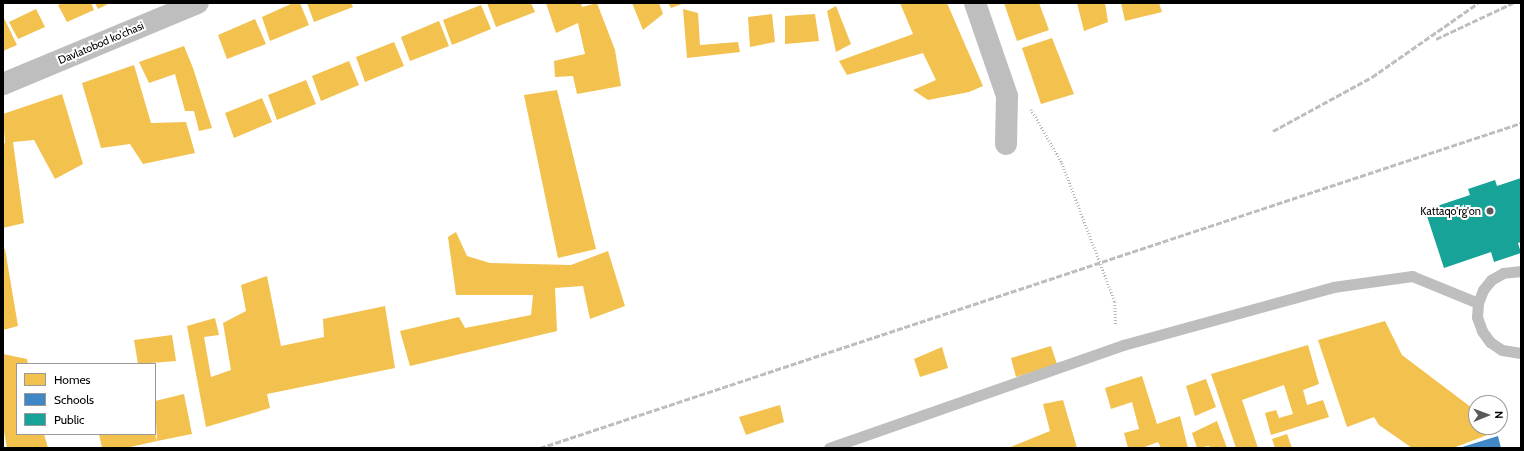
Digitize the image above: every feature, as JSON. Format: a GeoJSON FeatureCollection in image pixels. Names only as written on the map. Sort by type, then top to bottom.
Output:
{"type":"FeatureCollection","features":[{"type":"Feature","properties":{"kind":"street","name":"Davlatobod ko'chasi"},"geometry":{"type":"LineString","coordinates":[[3,84],[198,3]]}},
{"type":"Feature","properties":{"kind":"street"},"geometry":{"type":"LineString","coordinates":[[975,3],[1007,96],[1006,144]]}},
{"type":"Feature","properties":{"kind":"lane"},"geometry":{"type":"LineString","coordinates":[[1521,271],[1503,273],[1491,280],[1483,290],[1478,303],[1477,317],[1482,331],[1490,342],[1502,350],[1521,353]]}},
{"type":"Feature","properties":{"kind":"lane"},"geometry":{"type":"LineString","coordinates":[[829,448],[1123,345],[1333,286],[1412,276],[1478,303]]}},
{"type":"Feature","properties":{"kind":"path"},"geometry":{"type":"LineString","coordinates":[[1031,109],[1062,163],[1115,302],[1116,324]]}},
{"type":"Feature","properties":{"kind":"building: Homes"},"geometry":{"type":"Polygon","coordinates":[[[63,3],[91,3],[94,10],[67,22],[58,5],[63,3]]]}},
{"type":"Feature","properties":{"kind":"building: Homes"},"geometry":{"type":"Polygon","coordinates":[[[95,3],[110,3],[98,9],[95,3]]]}},
{"type":"Feature","properties":{"kind":"building: Homes"},"geometry":{"type":"Polygon","coordinates":[[[293,3],[300,3],[309,25],[270,41],[262,17],[293,3]]]}},
{"type":"Feature","properties":{"kind":"building: Homes"},"geometry":{"type":"Polygon","coordinates":[[[307,3],[351,3],[353,7],[314,22],[307,3]]]}},
{"type":"Feature","properties":{"kind":"building: Homes"},"geometry":{"type":"Polygon","coordinates":[[[487,3],[531,3],[535,12],[496,27],[487,3]]]}},
{"type":"Feature","properties":{"kind":"building: Homes"},"geometry":{"type":"Polygon","coordinates":[[[546,3],[581,3],[582,7],[597,3],[615,50],[621,86],[577,94],[573,76],[555,77],[554,61],[585,54],[578,23],[556,33],[546,3]]]}},
{"type":"Feature","properties":{"kind":"building: Homes"},"geometry":{"type":"Polygon","coordinates":[[[632,3],[659,3],[663,14],[643,30],[632,3]]]}},
{"type":"Feature","properties":{"kind":"building: Homes"},"geometry":{"type":"Polygon","coordinates":[[[668,3],[685,3],[671,8],[668,3]]]}},
{"type":"Feature","properties":{"kind":"building: Homes"},"geometry":{"type":"Polygon","coordinates":[[[900,3],[947,3],[983,86],[969,92],[928,100],[913,90],[936,80],[923,53],[847,75],[839,61],[913,34],[900,3]]]}},
{"type":"Feature","properties":{"kind":"building: Homes"},"geometry":{"type":"Polygon","coordinates":[[[1004,3],[1039,3],[1049,30],[1017,41],[1004,3]]]}},
{"type":"Feature","properties":{"kind":"building: Homes"},"geometry":{"type":"Polygon","coordinates":[[[1077,3],[1105,3],[1108,22],[1084,31],[1077,3]]]}},
{"type":"Feature","properties":{"kind":"building: Homes"},"geometry":{"type":"Polygon","coordinates":[[[1121,3],[1159,3],[1162,12],[1125,21],[1121,3]]]}},
{"type":"Feature","properties":{"kind":"building: Homes"},"geometry":{"type":"Polygon","coordinates":[[[481,5],[491,29],[452,45],[443,20],[481,5]]]}},
{"type":"Feature","properties":{"kind":"building: Homes"},"geometry":{"type":"Polygon","coordinates":[[[836,6],[851,44],[836,52],[827,11],[836,6]]]}},
{"type":"Feature","properties":{"kind":"building: Homes"},"geometry":{"type":"Polygon","coordinates":[[[36,9],[45,27],[18,39],[9,22],[36,9]]]}},
{"type":"Feature","properties":{"kind":"building: Homes"},"geometry":{"type":"Polygon","coordinates":[[[683,9],[698,13],[700,45],[738,42],[740,52],[687,58],[683,9]]]}},
{"type":"Feature","properties":{"kind":"building: Homes"},"geometry":{"type":"Polygon","coordinates":[[[772,14],[775,42],[750,47],[748,17],[772,14]]]}},
{"type":"Feature","properties":{"kind":"building: Homes"},"geometry":{"type":"Polygon","coordinates":[[[815,14],[819,41],[785,44],[785,16],[815,14]]]}},
{"type":"Feature","properties":{"kind":"building: Homes"},"geometry":{"type":"Polygon","coordinates":[[[3,16],[17,45],[3,51],[3,16]]]}},
{"type":"Feature","properties":{"kind":"building: Homes"},"geometry":{"type":"Polygon","coordinates":[[[255,19],[266,44],[227,59],[218,35],[255,19]]]}},
{"type":"Feature","properties":{"kind":"building: Homes"},"geometry":{"type":"Polygon","coordinates":[[[439,21],[449,46],[410,61],[401,37],[439,21]]]}},
{"type":"Feature","properties":{"kind":"building: Homes"},"geometry":{"type":"Polygon","coordinates":[[[1052,38],[1074,94],[1041,104],[1022,48],[1052,38]]]}},
{"type":"Feature","properties":{"kind":"building: Homes"},"geometry":{"type":"Polygon","coordinates":[[[394,42],[404,66],[365,82],[356,57],[394,42]]]}},
{"type":"Feature","properties":{"kind":"building: Homes"},"geometry":{"type":"Polygon","coordinates":[[[184,46],[193,68],[212,128],[199,131],[194,111],[185,111],[175,74],[149,83],[139,62],[184,46]]]}},
{"type":"Feature","properties":{"kind":"building: Homes"},"geometry":{"type":"Polygon","coordinates":[[[349,61],[359,85],[321,101],[312,76],[349,61]]]}},
{"type":"Feature","properties":{"kind":"building: Homes"},"geometry":{"type":"Polygon","coordinates":[[[134,65],[151,123],[186,122],[195,153],[143,164],[130,144],[101,148],[82,83],[134,65]]]}},
{"type":"Feature","properties":{"kind":"building: Homes"},"geometry":{"type":"Polygon","coordinates":[[[306,80],[316,104],[277,120],[268,95],[306,80]]]}},
{"type":"Feature","properties":{"kind":"building: Homes"},"geometry":{"type":"Polygon","coordinates":[[[557,90],[596,249],[558,258],[524,95],[557,90]]]}},
{"type":"Feature","properties":{"kind":"building: Homes"},"geometry":{"type":"Polygon","coordinates":[[[62,94],[83,164],[55,179],[34,140],[13,142],[24,223],[3,228],[3,144],[5,143],[3,114],[62,94]]]}},
{"type":"Feature","properties":{"kind":"building: Homes"},"geometry":{"type":"Polygon","coordinates":[[[262,98],[272,122],[234,138],[225,113],[262,98]]]}},
{"type":"Feature","properties":{"kind":"building: Homes"},"geometry":{"type":"Polygon","coordinates":[[[456,232],[467,256],[490,263],[571,265],[608,251],[625,306],[590,319],[583,286],[555,288],[557,331],[410,366],[400,331],[459,317],[465,328],[531,315],[533,295],[456,295],[448,237],[456,232]]]}},
{"type":"Feature","properties":{"kind":"building: Homes"},"geometry":{"type":"Polygon","coordinates":[[[3,249],[5,249],[18,326],[3,330],[3,249]]]}},
{"type":"Feature","properties":{"kind":"building: Homes"},"geometry":{"type":"Polygon","coordinates":[[[267,276],[281,346],[324,337],[323,319],[385,306],[395,368],[267,394],[270,408],[206,427],[187,326],[215,318],[219,335],[204,337],[211,377],[231,370],[223,323],[246,311],[241,285],[267,276]]]}},
{"type":"Feature","properties":{"kind":"building: Homes"},"geometry":{"type":"Polygon","coordinates":[[[1385,321],[1402,355],[1468,405],[1468,435],[1487,435],[1453,448],[1412,448],[1379,425],[1374,417],[1347,427],[1318,340],[1385,321]]]}},
{"type":"Feature","properties":{"kind":"building: Homes"},"geometry":{"type":"Polygon","coordinates":[[[172,335],[176,361],[138,363],[134,340],[172,335]]]}},
{"type":"Feature","properties":{"kind":"building: Homes"},"geometry":{"type":"Polygon","coordinates":[[[1308,345],[1319,384],[1303,390],[1307,405],[1323,400],[1329,417],[1271,435],[1265,413],[1276,410],[1279,418],[1293,414],[1284,385],[1242,400],[1258,448],[1236,448],[1211,374],[1308,345]]]}},
{"type":"Feature","properties":{"kind":"building: Homes"},"geometry":{"type":"Polygon","coordinates":[[[1051,346],[1057,364],[1016,377],[1011,358],[1051,346]]]}},
{"type":"Feature","properties":{"kind":"building: Homes"},"geometry":{"type":"Polygon","coordinates":[[[942,347],[948,368],[920,377],[914,359],[942,347]]]}},
{"type":"Feature","properties":{"kind":"building: Homes"},"geometry":{"type":"Polygon","coordinates":[[[3,354],[27,359],[28,363],[16,363],[16,435],[44,435],[48,448],[7,448],[3,426],[3,354]]]}},
{"type":"Feature","properties":{"kind":"building: Homes"},"geometry":{"type":"Polygon","coordinates":[[[1142,376],[1157,424],[1180,416],[1188,448],[1161,448],[1158,442],[1142,448],[1128,448],[1124,433],[1139,429],[1132,402],[1111,409],[1105,388],[1142,376]]]}},
{"type":"Feature","properties":{"kind":"building: Homes"},"geometry":{"type":"Polygon","coordinates":[[[1206,379],[1216,407],[1195,416],[1186,386],[1206,379]]]}},
{"type":"Feature","properties":{"kind":"building: Homes"},"geometry":{"type":"Polygon","coordinates":[[[184,394],[192,434],[157,441],[156,401],[184,394]]]}},
{"type":"Feature","properties":{"kind":"building: Homes"},"geometry":{"type":"Polygon","coordinates":[[[1063,400],[1077,448],[1008,448],[1050,431],[1043,404],[1063,400]]]}},
{"type":"Feature","properties":{"kind":"building: Homes"},"geometry":{"type":"Polygon","coordinates":[[[780,405],[784,422],[746,435],[739,417],[780,405]]]}},
{"type":"Feature","properties":{"kind":"building: Homes"},"geometry":{"type":"Polygon","coordinates":[[[1217,421],[1227,448],[1210,448],[1209,446],[1197,448],[1192,433],[1217,421]]]}},
{"type":"Feature","properties":{"kind":"building: Homes"},"geometry":{"type":"Polygon","coordinates":[[[1287,434],[1292,448],[1275,448],[1272,439],[1287,434]]]}},
{"type":"Feature","properties":{"kind":"building: Homes"},"geometry":{"type":"Polygon","coordinates":[[[99,435],[155,435],[157,441],[126,448],[102,448],[99,435]]]}},
{"type":"Feature","properties":{"kind":"building: Schools"},"geometry":{"type":"Polygon","coordinates":[[[1498,436],[1501,448],[1459,448],[1498,436]]]}},
{"type":"Feature","properties":{"kind":"building: Public"},"geometry":{"type":"Polygon","coordinates":[[[1521,178],[1521,242],[1518,243],[1521,253],[1494,262],[1491,252],[1444,268],[1425,210],[1470,195],[1468,189],[1495,180],[1497,186],[1521,178]]]}},
{"type":"Feature","properties":{"kind":"railway"},"geometry":{"type":"LineString","coordinates":[[1273,131],[1372,77],[1478,3]]}},
{"type":"Feature","properties":{"kind":"railway"},"geometry":{"type":"LineString","coordinates":[[1436,39],[1513,3]]}},
{"type":"Feature","properties":{"kind":"railway"},"geometry":{"type":"LineString","coordinates":[[540,448],[1521,123]]}},
{"type":"Feature","properties":{"kind":"place","name":"Kattaqo'rg'on"},"geometry":{"type":"Point","coordinates":[1490,211]}}]}
